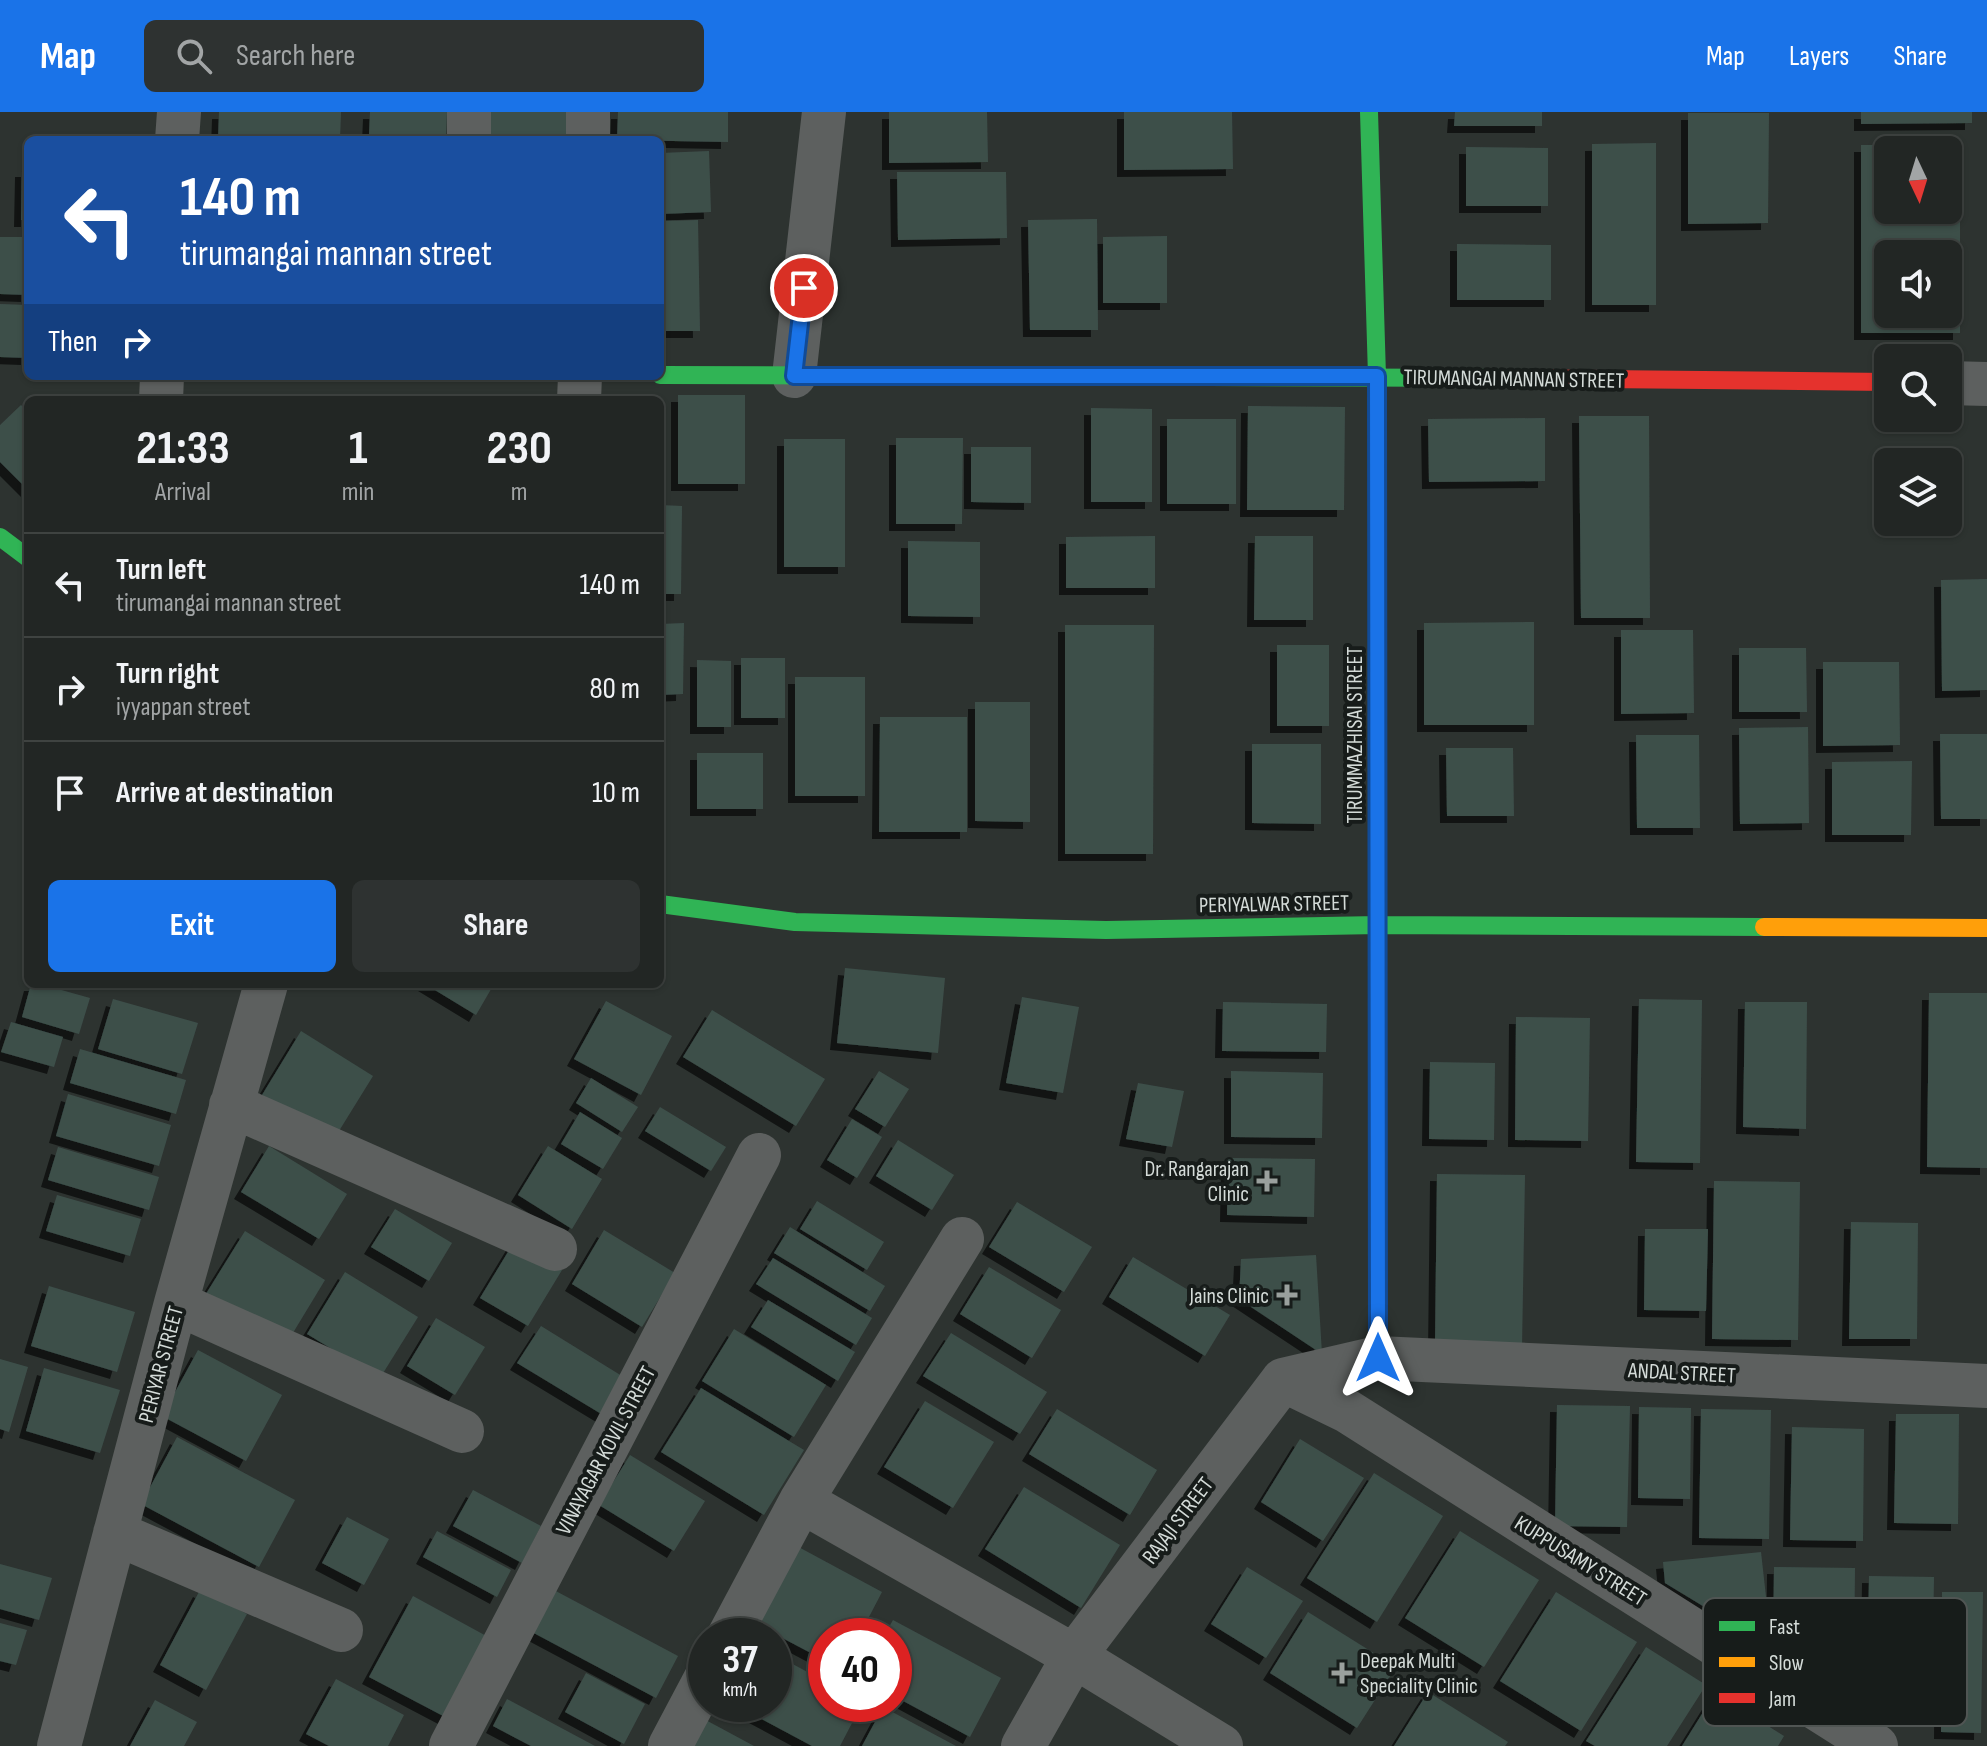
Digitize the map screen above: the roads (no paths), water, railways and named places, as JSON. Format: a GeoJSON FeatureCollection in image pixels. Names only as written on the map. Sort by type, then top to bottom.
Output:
{"type":"FeatureCollection","features":[{"type":"Feature","properties":{"kind":"street"},"geometry":{"type":"LineString","coordinates":[[177,136],[179,112]]}},
{"type":"Feature","properties":{"kind":"street"},"geometry":{"type":"LineString","coordinates":[[469,112],[469,136]]}},
{"type":"Feature","properties":{"kind":"street"},"geometry":{"type":"LineString","coordinates":[[588,112],[588,136]]}},
{"type":"Feature","properties":{"kind":"street"},"geometry":{"type":"LineString","coordinates":[[794,376],[824,112]]}},
{"type":"Feature","properties":{"kind":"street","name":"TIRUMMAZHISAI STREET"},"geometry":{"type":"LineString","coordinates":[[1369,112],[1377,376],[1378,1358]]}},
{"type":"Feature","properties":{"kind":"street","name":"TIRUMANGAI MANNAN STREET"},"geometry":{"type":"LineString","coordinates":[[664,375],[1377,376],[1874,382]]}},
{"type":"Feature","properties":{"kind":"street"},"geometry":{"type":"LineString","coordinates":[[1962,383],[1987,384]]}},
{"type":"Feature","properties":{"kind":"street"},"geometry":{"type":"LineString","coordinates":[[0,537],[24,555]]}},
{"type":"Feature","properties":{"kind":"street","name":"PERIYALWAR STREET"},"geometry":{"type":"LineString","coordinates":[[664,905],[795,922],[1106,930],[1378,925],[1987,928]]}},
{"type":"Feature","properties":{"kind":"street","name":"PERIYAR STREET"},"geometry":{"type":"LineString","coordinates":[[59,1746],[176,1303],[265,988]]}},
{"type":"Feature","properties":{"kind":"street"},"geometry":{"type":"LineString","coordinates":[[231,1105],[555,1249]]}},
{"type":"Feature","properties":{"kind":"street","name":"VINAYAGAR KOVIL STREET"},"geometry":{"type":"LineString","coordinates":[[451,1746],[759,1155]]}},
{"type":"Feature","properties":{"kind":"street"},"geometry":{"type":"LineString","coordinates":[[739,1618],[801,1501],[962,1239]]}},
{"type":"Feature","properties":{"kind":"street"},"geometry":{"type":"LineString","coordinates":[[176,1303],[462,1431]]}},
{"type":"Feature","properties":{"kind":"street"},"geometry":{"type":"LineString","coordinates":[[1283,1380],[1378,1358]]}},
{"type":"Feature","properties":{"kind":"street","name":"ANDAL STREET"},"geometry":{"type":"LineString","coordinates":[[1378,1358],[1987,1386]]}},
{"type":"Feature","properties":{"kind":"street","name":"RAJAJI STREET"},"geometry":{"type":"LineString","coordinates":[[1023,1746],[1074,1656],[1283,1380]]}},
{"type":"Feature","properties":{"kind":"street","name":"KUPPUSAMY STREET"},"geometry":{"type":"LineString","coordinates":[[1283,1380],[1347,1411],[1703,1636]]}},
{"type":"Feature","properties":{"kind":"street"},"geometry":{"type":"LineString","coordinates":[[801,1501],[1074,1656],[1221,1746]]}},
{"type":"Feature","properties":{"kind":"street"},"geometry":{"type":"LineString","coordinates":[[115,1533],[341,1630]]}},
{"type":"Feature","properties":{"kind":"street"},"geometry":{"type":"LineString","coordinates":[[670,1746],[688,1712]]}},
{"type":"Feature","properties":{"kind":"street","name":"KUPPUSAMY STREET"},"geometry":{"type":"LineString","coordinates":[[1844,1726],[1876,1746]]}},
{"type":"Feature","properties":{"kind":"place","name":"Dr. Rangarajan Clinic"},"geometry":{"type":"Point","coordinates":[1267,1181]}},
{"type":"Feature","properties":{"kind":"place","name":"Jains Clinic"},"geometry":{"type":"Point","coordinates":[1287,1295]}},
{"type":"Feature","properties":{"kind":"place","name":"Deepak Multi Speciality Clinic"},"geometry":{"type":"Point","coordinates":[1342,1673]}}]}
